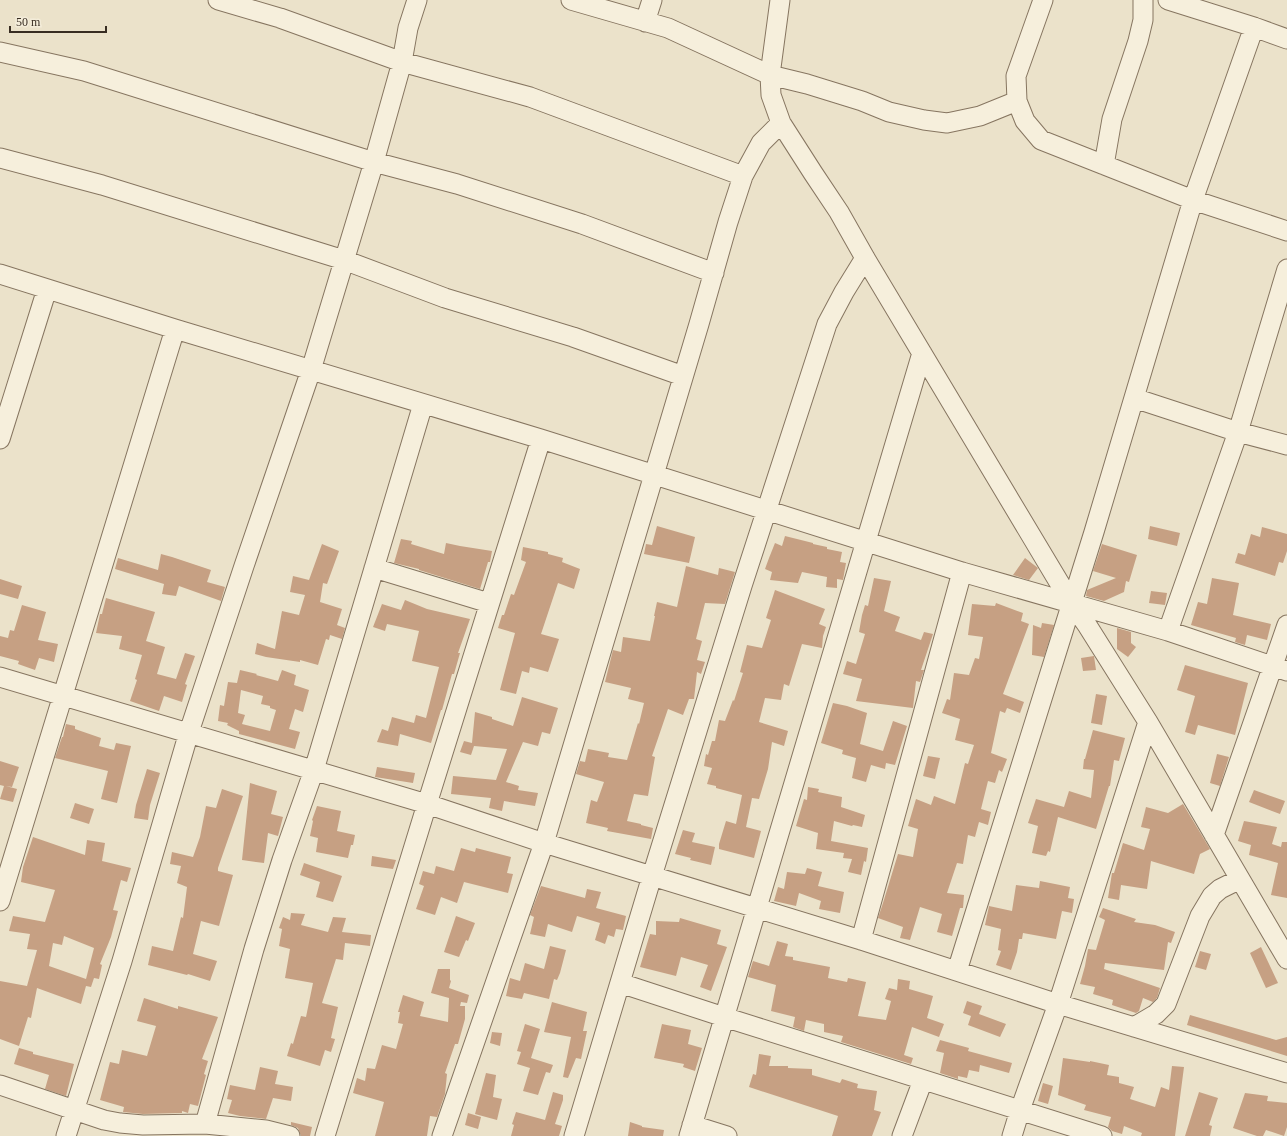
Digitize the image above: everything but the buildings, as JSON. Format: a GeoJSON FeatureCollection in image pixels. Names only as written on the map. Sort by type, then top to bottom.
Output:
{"type":"FeatureCollection","features":[{"type":"Feature","properties":{"kind":"street"},"geometry":{"type":"LineString","coordinates":[[218,0],[280,18],[402,62],[530,97],[743,176]]}},
{"type":"Feature","properties":{"kind":"street"},"geometry":{"type":"LineString","coordinates":[[66,1136],[122,961],[189,732],[311,370],[374,162],[402,62],[408,28],[417,0]]}},
{"type":"Feature","properties":{"kind":"street"},"geometry":{"type":"LineString","coordinates":[[571,0],[668,28],[770,76],[807,84],[862,101],[888,112],[924,120],[947,123],[980,116],[1017,101]]}},
{"type":"Feature","properties":{"kind":"street"},"geometry":{"type":"LineString","coordinates":[[645,22],[652,0]]}},
{"type":"Feature","properties":{"kind":"street"},"geometry":{"type":"LineString","coordinates":[[780,0],[770,76],[771,95],[781,123],[839,212],[1072,604],[1148,722],[1287,958]]}},
{"type":"Feature","properties":{"kind":"street"},"geometry":{"type":"LineString","coordinates":[[1043,0],[1016,76],[1017,101],[1025,121],[1041,140],[1193,200],[1287,231]]}},
{"type":"Feature","properties":{"kind":"street"},"geometry":{"type":"LineString","coordinates":[[1104,165],[1112,119],[1138,41],[1143,20],[1143,0]]}},
{"type":"Feature","properties":{"kind":"street"},"geometry":{"type":"LineString","coordinates":[[1168,0],[1287,39]]}},
{"type":"Feature","properties":{"kind":"street"},"geometry":{"type":"LineString","coordinates":[[957,971],[1072,604],[1193,200],[1254,27]]}},
{"type":"Feature","properties":{"kind":"street"},"geometry":{"type":"LineString","coordinates":[[0,52],[84,71],[374,162],[457,184],[582,224],[714,273]]}},
{"type":"Feature","properties":{"kind":"street"},"geometry":{"type":"LineString","coordinates":[[442,1136],[544,843],[728,222],[743,176],[761,143],[781,123]]}},
{"type":"Feature","properties":{"kind":"street"},"geometry":{"type":"LineString","coordinates":[[0,158],[102,185],[344,260],[445,298],[573,337],[683,376]]}},
{"type":"Feature","properties":{"kind":"street"},"geometry":{"type":"LineString","coordinates":[[574,1136],[652,876],[766,510],[827,324],[844,292],[865,258]]}},
{"type":"Feature","properties":{"kind":"street"},"geometry":{"type":"LineString","coordinates":[[1168,631],[1238,432],[1287,269]]}},
{"type":"Feature","properties":{"kind":"street"},"geometry":{"type":"LineString","coordinates":[[0,274],[175,329],[653,474],[962,572],[1168,631],[1280,669]]}},
{"type":"Feature","properties":{"kind":"street"},"geometry":{"type":"LineString","coordinates":[[1,431],[47,289]]}},
{"type":"Feature","properties":{"kind":"street"},"geometry":{"type":"LineString","coordinates":[[0,901],[175,329]]}},
{"type":"Feature","properties":{"kind":"street"},"geometry":{"type":"LineString","coordinates":[[727,1136],[690,1130],[867,542],[922,353]]}},
{"type":"Feature","properties":{"kind":"street"},"geometry":{"type":"LineString","coordinates":[[1134,398],[1238,432],[1287,445]]}},
{"type":"Feature","properties":{"kind":"street"},"geometry":{"type":"LineString","coordinates":[[205,1124],[254,949],[282,860],[314,770],[423,404]]}},
{"type":"Feature","properties":{"kind":"street"},"geometry":{"type":"LineString","coordinates":[[325,1136],[426,804],[540,439]]}},
{"type":"Feature","properties":{"kind":"street"},"geometry":{"type":"LineString","coordinates":[[374,568],[489,603]]}},
{"type":"Feature","properties":{"kind":"street"},"geometry":{"type":"LineString","coordinates":[[861,940],[962,572]]}},
{"type":"Feature","properties":{"kind":"street"},"geometry":{"type":"LineString","coordinates":[[1214,835],[1280,669],[1287,625]]}},
{"type":"Feature","properties":{"kind":"street"},"geometry":{"type":"LineString","coordinates":[[0,677],[189,732],[426,804],[544,843],[861,940],[1058,1004],[1287,1074]]}},
{"type":"Feature","properties":{"kind":"street"},"geometry":{"type":"LineString","coordinates":[[1012,1136],[1058,1004],[1148,722]]}},
{"type":"Feature","properties":{"kind":"street"},"geometry":{"type":"LineString","coordinates":[[1134,1027],[1156,1014],[1166,1004],[1200,916],[1212,896],[1220,889],[1240,878]]}},
{"type":"Feature","properties":{"kind":"street"},"geometry":{"type":"LineString","coordinates":[[620,983],[1102,1136]]}},
{"type":"Feature","properties":{"kind":"street"},"geometry":{"type":"LineString","coordinates":[[902,1136],[923,1080]]}},
{"type":"Feature","properties":{"kind":"street"},"geometry":{"type":"LineString","coordinates":[[0,1085],[120,1124],[205,1124],[266,1130],[290,1136]]}}]}
